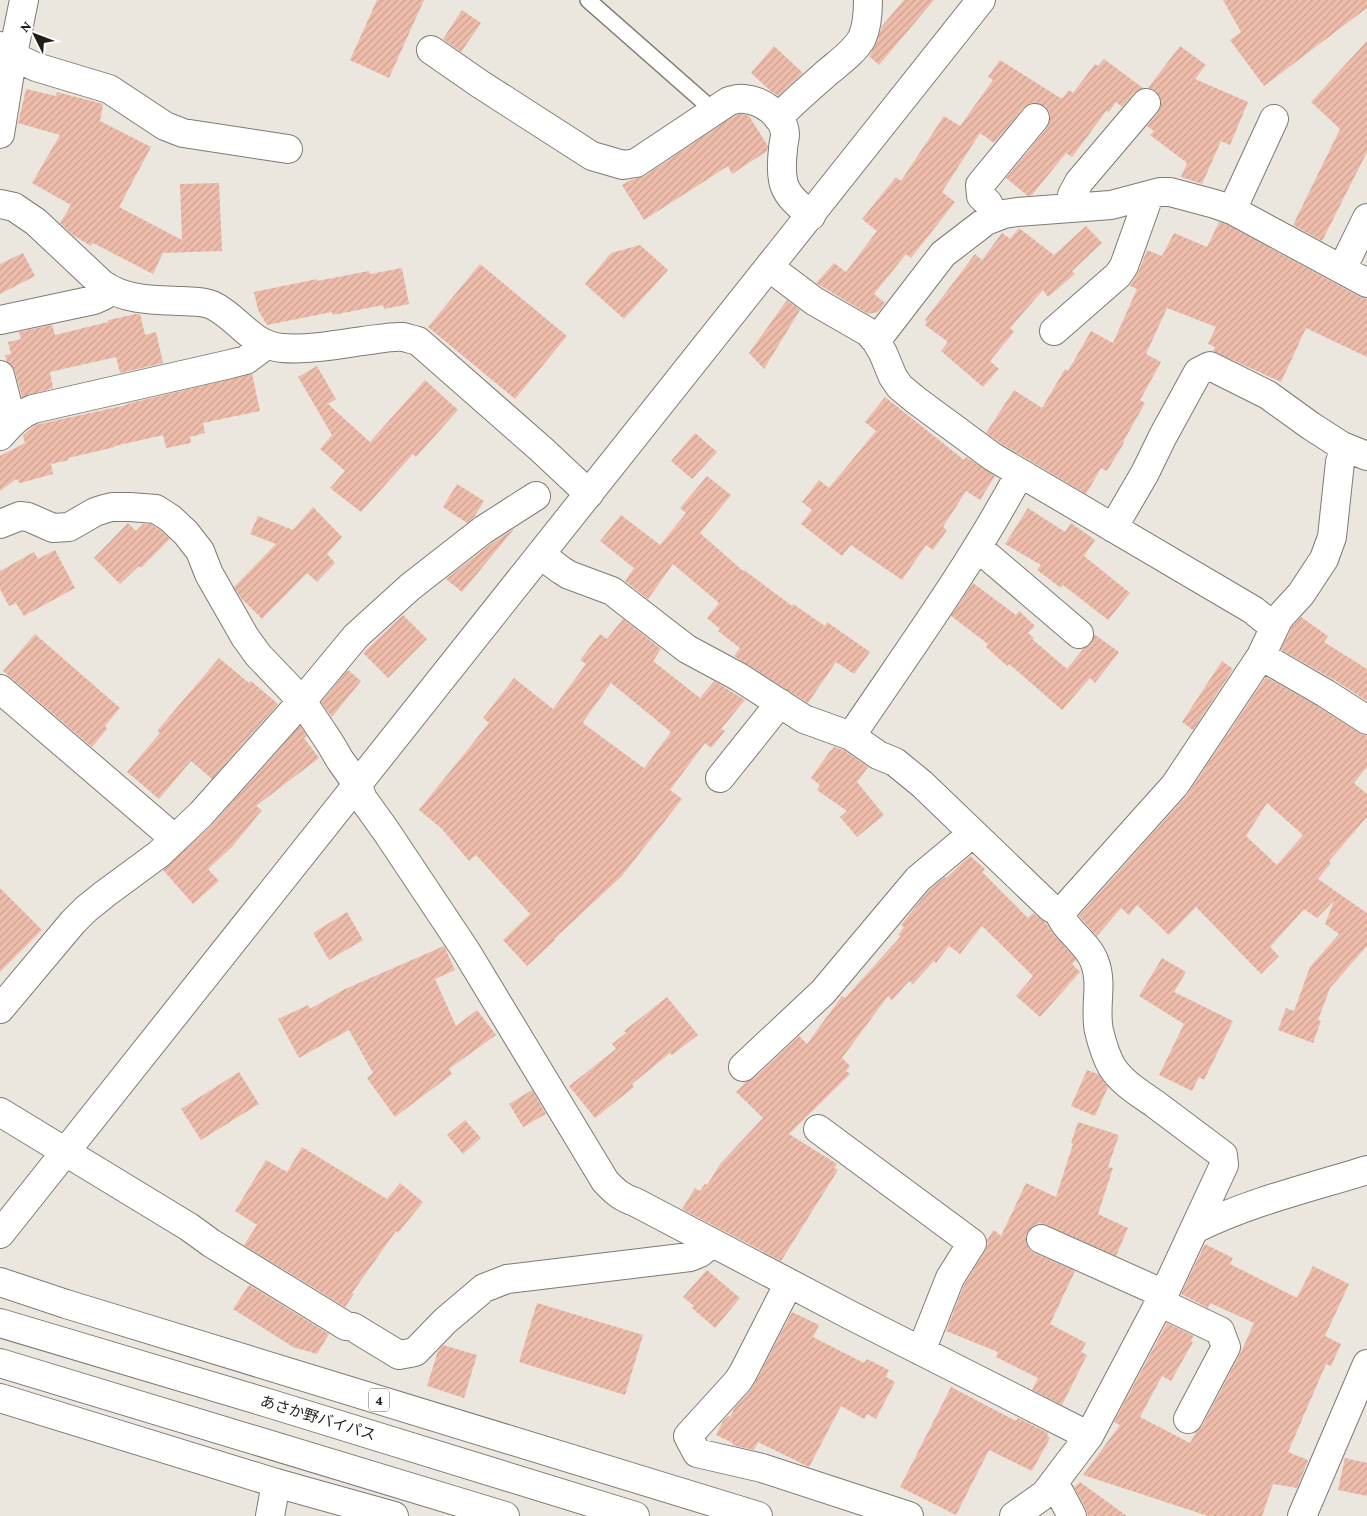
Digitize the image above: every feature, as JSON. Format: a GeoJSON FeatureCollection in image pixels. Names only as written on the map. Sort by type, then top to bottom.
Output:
{"type":"FeatureCollection","features":[{"type":"Feature","properties":{"kind":"main road"},"geometry":{"type":"LineString","coordinates":[[0,132],[6,50],[24,0]]}},
{"type":"Feature","properties":{"kind":"main road"},"geometry":{"type":"LineString","coordinates":[[778,118],[791,104],[848,55],[856,45],[862,37],[867,18],[868,0]]}},
{"type":"Feature","properties":{"kind":"main road"},"geometry":{"type":"LineString","coordinates":[[0,1234],[981,0]]}},
{"type":"Feature","properties":{"kind":"main road"},"geometry":{"type":"LineString","coordinates":[[6,50],[36,67],[110,89],[165,126],[183,133],[288,149]]}},
{"type":"Feature","properties":{"kind":"main road"},"geometry":{"type":"LineString","coordinates":[[431,50],[592,156],[623,165],[636,163],[729,101],[743,98],[762,104],[783,125],[785,133],[783,181],[786,188],[794,200],[811,216]]}},
{"type":"Feature","properties":{"kind":"main road"},"geometry":{"type":"LineString","coordinates":[[1070,208],[1072,195],[1079,182],[1146,103]]}},
{"type":"Feature","properties":{"kind":"main road"},"geometry":{"type":"LineString","coordinates":[[994,218],[988,202],[981,196],[980,185],[1035,118]]}},
{"type":"Feature","properties":{"kind":"main road"},"geometry":{"type":"LineString","coordinates":[[1232,210],[1274,118]]}},
{"type":"Feature","properties":{"kind":"main road"},"geometry":{"type":"LineString","coordinates":[[876,341],[943,254],[979,226],[994,218],[1017,212],[1111,205],[1160,192],[1170,192],[1232,210],[1367,283]]}},
{"type":"Feature","properties":{"kind":"main road"},"geometry":{"type":"LineString","coordinates":[[1054,331],[1121,271],[1149,196]]}},
{"type":"Feature","properties":{"kind":"main road"},"geometry":{"type":"LineString","coordinates":[[0,204],[14,207],[36,222],[102,284],[111,290],[128,297],[201,302],[211,305],[266,345],[282,348],[331,346],[402,337],[418,341],[590,494]]}},
{"type":"Feature","properties":{"kind":"main road"},"geometry":{"type":"LineString","coordinates":[[1342,270],[1367,218]]}},
{"type":"Feature","properties":{"kind":"main road"},"geometry":{"type":"LineString","coordinates":[[770,267],[814,302],[868,332],[883,353],[893,377],[900,387],[986,451],[1020,473],[1253,610],[1274,627]]}},
{"type":"Feature","properties":{"kind":"main road"},"geometry":{"type":"LineString","coordinates":[[0,320],[94,300],[111,290]]}},
{"type":"Feature","properties":{"kind":"main road"},"geometry":{"type":"LineString","coordinates":[[6,429],[23,413],[33,409],[239,362],[246,360],[266,345]]}},
{"type":"Feature","properties":{"kind":"main road"},"geometry":{"type":"LineString","coordinates":[[541,555],[561,570],[612,591],[688,649],[739,677],[804,719],[851,736],[878,755],[895,762],[1051,908],[1063,910],[1175,785],[1260,656],[1279,618],[1301,594],[1324,558],[1332,537],[1340,462],[1356,452],[1311,426],[1268,394],[1210,366],[1198,372],[1145,473],[1113,528]]}},
{"type":"Feature","properties":{"kind":"main road"},"geometry":{"type":"LineString","coordinates":[[0,375],[6,429]]}},
{"type":"Feature","properties":{"kind":"main road"},"geometry":{"type":"LineString","coordinates":[[851,736],[977,547],[1020,473]]}},
{"type":"Feature","properties":{"kind":"main road"},"geometry":{"type":"LineString","coordinates":[[0,1009],[86,909],[159,854],[201,814],[356,636],[410,587],[483,530],[536,496]]}},
{"type":"Feature","properties":{"kind":"main road"},"geometry":{"type":"LineString","coordinates":[[0,524],[20,516],[28,517],[53,528],[69,526],[95,512],[112,507],[150,508],[161,512],[186,533],[200,551],[209,574],[245,637],[258,654],[302,700],[357,784],[363,799],[466,951],[605,1181],[615,1191],[624,1198],[1089,1436]]}},
{"type":"Feature","properties":{"kind":"main road"},"geometry":{"type":"LineString","coordinates":[[977,547],[1079,634]]}},
{"type":"Feature","properties":{"kind":"main road"},"geometry":{"type":"LineString","coordinates":[[1260,656],[1325,693],[1367,720]]}},
{"type":"Feature","properties":{"kind":"main road"},"geometry":{"type":"LineString","coordinates":[[0,688],[175,839]]}},
{"type":"Feature","properties":{"kind":"main road"},"geometry":{"type":"LineString","coordinates":[[720,778],[780,703]]}},
{"type":"Feature","properties":{"kind":"main road"},"geometry":{"type":"LineString","coordinates":[[742,1067],[823,992],[918,879],[973,833]]}},
{"type":"Feature","properties":{"kind":"main road"},"geometry":{"type":"LineString","coordinates":[[1014,1516],[1045,1494],[1089,1436],[1162,1298],[1224,1165],[1223,1155],[1129,1085],[1112,1067],[1098,1028],[1099,981],[1095,963],[1086,947],[1062,920],[1058,910]]}},
{"type":"Feature","properties":{"kind":"main road"},"geometry":{"type":"LineString","coordinates":[[0,1112],[189,1227],[210,1243],[346,1326],[353,1327],[399,1354],[415,1352],[445,1321],[484,1288],[507,1279],[690,1257],[700,1253],[712,1243]]}},
{"type":"Feature","properties":{"kind":"main road"},"geometry":{"type":"LineString","coordinates":[[818,1129],[972,1243],[950,1278],[921,1351]]}},
{"type":"Feature","properties":{"kind":"main road"},"geometry":{"type":"LineString","coordinates":[[1195,1229],[1231,1213],[1280,1196],[1367,1170]]}},
{"type":"Feature","properties":{"kind":"main road"},"geometry":{"type":"LineString","coordinates":[[1042,1239],[1162,1298],[1220,1331],[1226,1347],[1188,1419]]}},
{"type":"Feature","properties":{"kind":"main road","name":"4"},"geometry":{"type":"LineString","coordinates":[[0,1282],[94,1313],[758,1516]]}},
{"type":"Feature","properties":{"kind":"main road"},"geometry":{"type":"LineString","coordinates":[[789,1283],[743,1373],[688,1436],[697,1453],[762,1468],[909,1516]]}},
{"type":"Feature","properties":{"kind":"main road","name":"あさか野バイパス"},"geometry":{"type":"LineString","coordinates":[[0,1322],[635,1516]]}},
{"type":"Feature","properties":{"kind":"main road"},"geometry":{"type":"LineString","coordinates":[[0,1363],[505,1516]]}},
{"type":"Feature","properties":{"kind":"main road"},"geometry":{"type":"LineString","coordinates":[[1302,1516],[1364,1381]]}},
{"type":"Feature","properties":{"kind":"main road"},"geometry":{"type":"LineString","coordinates":[[0,1398],[276,1483],[394,1516]]}},
{"type":"Feature","properties":{"kind":"main road"},"geometry":{"type":"LineString","coordinates":[[1054,1482],[1072,1516]]}},
{"type":"Feature","properties":{"kind":"main road"},"geometry":{"type":"LineString","coordinates":[[270,1516],[276,1483]]}},
{"type":"Feature","properties":{"kind":"lane"},"geometry":{"type":"LineString","coordinates":[[588,0],[714,111]]}},
{"type":"Feature","properties":{"kind":"building"},"geometry":{"type":"Polygon","coordinates":[[[377,0],[424,0],[389,78],[350,60],[377,0]]]}},
{"type":"Feature","properties":{"kind":"building"},"geometry":{"type":"Polygon","coordinates":[[[904,0],[934,0],[879,65],[869,56],[876,44],[882,26],[904,0]]]}},
{"type":"Feature","properties":{"kind":"building"},"geometry":{"type":"Polygon","coordinates":[[[1223,0],[1367,0],[1367,8],[1264,86],[1230,40],[1241,32],[1223,0]]]}},
{"type":"Feature","properties":{"kind":"building"},"geometry":{"type":"Polygon","coordinates":[[[462,10],[481,23],[461,52],[443,39],[462,10]]]}},
{"type":"Feature","properties":{"kind":"building"},"geometry":{"type":"Polygon","coordinates":[[[1367,41],[1367,152],[1322,241],[1293,225],[1340,129],[1311,102],[1367,41]]]}},
{"type":"Feature","properties":{"kind":"building"},"geometry":{"type":"Polygon","coordinates":[[[774,46],[803,73],[778,96],[751,73],[774,46]]]}},
{"type":"Feature","properties":{"kind":"building"},"geometry":{"type":"Polygon","coordinates":[[[1180,46],[1206,65],[1195,79],[1248,102],[1230,145],[1221,141],[1202,184],[1181,177],[1187,163],[1150,135],[1154,131],[1147,126],[1158,113],[1161,105],[1160,97],[1156,91],[1148,88],[1180,46]]]}},
{"type":"Feature","properties":{"kind":"building"},"geometry":{"type":"Polygon","coordinates":[[[1104,59],[1143,88],[1134,93],[1122,107],[1116,102],[1108,113],[1107,110],[1072,157],[1066,153],[1032,195],[1028,196],[1006,178],[1047,128],[1050,121],[1050,113],[1045,106],[1037,103],[1030,103],[1023,108],[994,143],[980,133],[942,192],[955,202],[911,258],[906,254],[874,294],[885,303],[878,312],[868,314],[816,283],[834,263],[846,272],[877,231],[862,219],[896,177],[901,181],[944,116],[960,126],[993,80],[988,77],[1000,60],[1062,99],[1069,90],[1073,93],[1095,64],[1098,66],[1104,59]]]}},
{"type":"Feature","properties":{"kind":"building"},"geometry":{"type":"Polygon","coordinates":[[[26,89],[56,96],[57,92],[103,104],[100,121],[151,147],[119,207],[182,240],[180,184],[219,183],[222,251],[163,253],[153,274],[93,243],[91,246],[73,235],[60,223],[71,205],[32,183],[60,135],[18,123],[26,89]]]}},
{"type":"Feature","properties":{"kind":"building"},"geometry":{"type":"Polygon","coordinates":[[[735,115],[749,116],[768,146],[767,151],[732,174],[728,166],[644,220],[622,185],[645,176],[735,115]]]}},
{"type":"Feature","properties":{"kind":"building"},"geometry":{"type":"Polygon","coordinates":[[[1219,222],[1367,299],[1367,357],[1306,328],[1281,382],[1213,351],[1215,347],[1208,344],[1216,327],[1167,308],[1146,354],[1161,362],[1140,400],[1145,403],[1107,471],[1101,468],[1086,494],[986,433],[1014,390],[1042,408],[1065,369],[1068,371],[1091,331],[1113,343],[1137,289],[1130,286],[1139,271],[1147,250],[1162,256],[1174,233],[1207,247],[1219,222]]]}},
{"type":"Feature","properties":{"kind":"building"},"geometry":{"type":"Polygon","coordinates":[[[1086,226],[1102,243],[1072,271],[1075,274],[1048,297],[1043,290],[1010,328],[1014,332],[990,361],[999,369],[983,387],[941,351],[948,342],[925,325],[927,322],[925,320],[975,254],[982,260],[1002,233],[1010,239],[1019,228],[1054,255],[1086,226]]]}},
{"type":"Feature","properties":{"kind":"building"},"geometry":{"type":"Polygon","coordinates":[[[640,245],[668,270],[624,319],[585,284],[611,253],[640,245]]]}},
{"type":"Feature","properties":{"kind":"building"},"geometry":{"type":"Polygon","coordinates":[[[23,253],[35,276],[0,294],[0,264],[23,253]]]}},
{"type":"Feature","properties":{"kind":"building"},"geometry":{"type":"Polygon","coordinates":[[[480,264],[567,336],[515,399],[428,327],[480,264]]]}},
{"type":"Feature","properties":{"kind":"building"},"geometry":{"type":"Polygon","coordinates":[[[402,268],[409,304],[384,309],[383,305],[333,315],[332,312],[267,325],[258,310],[254,292],[317,279],[317,281],[369,271],[370,274],[402,268]]]}},
{"type":"Feature","properties":{"kind":"building"},"geometry":{"type":"Polygon","coordinates":[[[787,300],[800,310],[764,369],[749,353],[787,300]]]}},
{"type":"Feature","properties":{"kind":"building"},"geometry":{"type":"Polygon","coordinates":[[[140,314],[145,335],[156,332],[163,363],[120,373],[116,357],[50,372],[53,388],[22,397],[15,371],[11,364],[7,362],[5,355],[11,354],[8,342],[21,339],[19,332],[52,325],[55,335],[140,314]]]}},
{"type":"Feature","properties":{"kind":"building"},"geometry":{"type":"Polygon","coordinates":[[[317,366],[336,399],[328,404],[370,442],[425,380],[458,410],[416,457],[413,454],[361,512],[330,488],[345,471],[320,449],[332,435],[298,377],[317,366]]]}},
{"type":"Feature","properties":{"kind":"building"},"geometry":{"type":"Polygon","coordinates":[[[252,374],[260,411],[203,423],[205,433],[190,437],[191,443],[166,448],[163,435],[68,458],[69,460],[51,464],[53,474],[20,483],[16,479],[0,491],[0,456],[25,443],[23,435],[35,425],[127,405],[252,374]]]}},
{"type":"Feature","properties":{"kind":"building"},"geometry":{"type":"Polygon","coordinates":[[[885,397],[964,460],[966,457],[995,476],[980,500],[966,491],[943,527],[947,530],[933,550],[926,545],[902,580],[851,545],[842,556],[801,524],[812,510],[802,502],[819,480],[829,488],[876,431],[865,422],[885,397]]]}},
{"type":"Feature","properties":{"kind":"building"},"geometry":{"type":"Polygon","coordinates":[[[695,433],[717,452],[692,479],[671,461],[695,433]]]}},
{"type":"Feature","properties":{"kind":"building"},"geometry":{"type":"Polygon","coordinates":[[[707,476],[731,495],[700,533],[743,571],[792,606],[793,604],[825,626],[827,622],[870,652],[854,674],[836,662],[808,703],[734,656],[740,648],[718,631],[720,629],[707,618],[719,603],[673,564],[648,599],[625,581],[634,568],[600,541],[621,515],[660,545],[686,513],[680,508],[707,476]]]}},
{"type":"Feature","properties":{"kind":"building"},"geometry":{"type":"Polygon","coordinates":[[[457,484],[484,501],[474,517],[467,523],[443,507],[457,484]]]}},
{"type":"Feature","properties":{"kind":"building"},"geometry":{"type":"Polygon","coordinates":[[[313,507],[342,537],[327,554],[335,563],[317,582],[307,573],[262,619],[241,598],[234,587],[276,544],[250,534],[258,516],[293,530],[313,507]]]}},
{"type":"Feature","properties":{"kind":"building"},"geometry":{"type":"Polygon","coordinates":[[[1028,508],[1065,532],[1071,523],[1095,540],[1084,556],[1130,593],[1108,620],[1063,585],[1061,588],[1037,570],[1041,565],[1005,544],[1028,508]]]}},
{"type":"Feature","properties":{"kind":"building"},"geometry":{"type":"Polygon","coordinates":[[[128,523],[136,531],[143,524],[151,524],[170,539],[141,568],[139,566],[120,584],[94,558],[128,523]]]}},
{"type":"Feature","properties":{"kind":"building"},"geometry":{"type":"Polygon","coordinates":[[[514,529],[462,592],[446,579],[492,543],[514,529]]]}},
{"type":"Feature","properties":{"kind":"building"},"geometry":{"type":"Polygon","coordinates":[[[55,550],[75,588],[24,616],[16,603],[9,606],[0,589],[0,571],[34,552],[38,559],[55,550]]]}},
{"type":"Feature","properties":{"kind":"building"},"geometry":{"type":"Polygon","coordinates":[[[973,583],[1016,615],[1019,611],[1035,626],[1028,633],[1034,638],[1032,639],[1067,669],[1083,649],[1091,644],[1094,634],[1119,652],[1095,683],[1090,678],[1062,710],[1009,664],[1007,666],[986,647],[988,644],[951,616],[973,583]]]}},
{"type":"Feature","properties":{"kind":"building"},"geometry":{"type":"Polygon","coordinates":[[[403,615],[427,639],[388,678],[363,653],[403,615]]]}},
{"type":"Feature","properties":{"kind":"building"},"geometry":{"type":"Polygon","coordinates":[[[1301,617],[1328,636],[1324,642],[1367,669],[1367,701],[1333,679],[1281,650],[1292,627],[1301,617]]]}},
{"type":"Feature","properties":{"kind":"building"},"geometry":{"type":"Polygon","coordinates":[[[623,619],[661,649],[653,661],[700,698],[714,681],[745,700],[721,729],[725,731],[711,748],[705,743],[670,790],[682,799],[621,877],[527,966],[503,940],[530,914],[476,855],[469,861],[441,828],[419,810],[489,723],[483,718],[514,678],[553,709],[586,664],[580,660],[600,634],[607,639],[623,619]],[[611,683],[583,722],[644,768],[671,732],[611,683]]]}},
{"type":"Feature","properties":{"kind":"building"},"geometry":{"type":"Polygon","coordinates":[[[35,634],[120,708],[105,726],[107,729],[92,747],[3,671],[35,634]]]}},
{"type":"Feature","properties":{"kind":"building"},"geometry":{"type":"Polygon","coordinates":[[[219,658],[249,683],[251,681],[278,704],[212,779],[191,761],[159,799],[127,772],[160,733],[157,731],[219,658]]]}},
{"type":"Feature","properties":{"kind":"building"},"geometry":{"type":"Polygon","coordinates":[[[1222,661],[1233,669],[1193,730],[1182,722],[1222,661]]]}},
{"type":"Feature","properties":{"kind":"building"},"geometry":{"type":"Polygon","coordinates":[[[348,670],[361,681],[332,717],[321,702],[348,670]]]}},
{"type":"Feature","properties":{"kind":"building"},"geometry":{"type":"Polygon","coordinates":[[[1266,677],[1367,736],[1367,767],[1354,783],[1367,794],[1367,817],[1329,861],[1331,863],[1318,879],[1367,913],[1367,946],[1330,988],[1318,1020],[1321,1021],[1313,1043],[1278,1030],[1286,1008],[1294,1011],[1310,967],[1339,934],[1325,924],[1334,901],[1317,918],[1304,909],[1270,947],[1279,956],[1261,974],[1196,907],[1169,935],[1137,905],[1129,915],[1121,908],[1097,936],[1079,916],[1187,795],[1266,677]],[[1267,803],[1246,836],[1277,865],[1303,835],[1267,803]]]}},
{"type":"Feature","properties":{"kind":"building"},"geometry":{"type":"Polygon","coordinates":[[[300,726],[307,736],[304,738],[319,758],[256,806],[262,810],[232,847],[208,869],[219,881],[193,904],[163,870],[213,824],[300,726]]]}},
{"type":"Feature","properties":{"kind":"building"},"geometry":{"type":"Polygon","coordinates":[[[834,747],[844,750],[868,767],[857,782],[884,815],[857,837],[840,817],[847,811],[817,790],[820,785],[811,778],[834,747]]]}},
{"type":"Feature","properties":{"kind":"building"},"geometry":{"type":"Polygon","coordinates":[[[970,856],[985,869],[982,872],[1028,918],[1033,913],[1046,923],[1053,934],[1075,958],[1076,960],[1072,964],[1080,972],[1040,1017],[1016,996],[1033,976],[982,926],[960,954],[949,946],[936,963],[934,961],[913,984],[909,981],[892,1000],[888,996],[842,1058],[850,1066],[846,1071],[850,1074],[789,1134],[837,1164],[834,1168],[838,1170],[781,1261],[682,1209],[695,1188],[700,1191],[705,1184],[707,1185],[721,1163],[763,1118],[736,1092],[799,1036],[807,1044],[842,996],[845,998],[901,936],[898,935],[904,927],[901,925],[929,890],[946,878],[970,856]]]}},
{"type":"Feature","properties":{"kind":"building"},"geometry":{"type":"Polygon","coordinates":[[[0,888],[42,930],[0,972],[0,888]]]}},
{"type":"Feature","properties":{"kind":"building"},"geometry":{"type":"Polygon","coordinates":[[[347,912],[363,940],[329,960],[313,933],[347,912]]]}},
{"type":"Feature","properties":{"kind":"building"},"geometry":{"type":"Polygon","coordinates":[[[444,946],[455,970],[435,979],[456,1026],[477,1010],[496,1035],[449,1069],[452,1074],[395,1117],[367,1078],[373,1073],[349,1030],[299,1058],[278,1019],[308,1005],[310,1009],[343,990],[444,946]]]}},
{"type":"Feature","properties":{"kind":"building"},"geometry":{"type":"Polygon","coordinates":[[[1162,958],[1186,972],[1174,992],[1233,1021],[1204,1080],[1199,1077],[1192,1091],[1159,1075],[1184,1024],[1139,996],[1162,958]]]}},
{"type":"Feature","properties":{"kind":"building"},"geometry":{"type":"Polygon","coordinates":[[[667,997],[698,1035],[672,1055],[670,1053],[632,1084],[634,1087],[595,1118],[569,1086],[616,1049],[612,1044],[626,1033],[624,1031],[667,997]]]}},
{"type":"Feature","properties":{"kind":"building"},"geometry":{"type":"Polygon","coordinates":[[[1087,1070],[1098,1074],[1108,1087],[1095,1116],[1071,1106],[1087,1070]]]}},
{"type":"Feature","properties":{"kind":"building"},"geometry":{"type":"Polygon","coordinates":[[[239,1072],[259,1104],[201,1140],[181,1109],[239,1072]]]}},
{"type":"Feature","properties":{"kind":"building"},"geometry":{"type":"Polygon","coordinates":[[[532,1090],[546,1114],[523,1127],[509,1104],[532,1090]]]}},
{"type":"Feature","properties":{"kind":"building"},"geometry":{"type":"Polygon","coordinates":[[[465,1120],[481,1138],[463,1154],[447,1135],[465,1120]]]}},
{"type":"Feature","properties":{"kind":"building"},"geometry":{"type":"Polygon","coordinates":[[[1078,1122],[1119,1135],[1108,1167],[1113,1168],[1098,1214],[1128,1228],[1116,1256],[1040,1223],[1032,1226],[1027,1233],[1026,1241],[1029,1249],[1034,1253],[1075,1271],[1050,1324],[1086,1343],[1081,1352],[1087,1355],[1062,1405],[1032,1390],[1038,1378],[996,1357],[998,1352],[946,1331],[964,1285],[985,1251],[988,1244],[987,1240],[994,1230],[1001,1236],[1026,1183],[1056,1197],[1078,1122]]]}},
{"type":"Feature","properties":{"kind":"building"},"geometry":{"type":"Polygon","coordinates":[[[302,1147],[387,1199],[400,1183],[423,1202],[398,1233],[396,1231],[352,1293],[354,1294],[345,1307],[244,1245],[257,1225],[235,1211],[266,1160],[287,1172],[302,1147]]]}},
{"type":"Feature","properties":{"kind":"building"},"geometry":{"type":"Polygon","coordinates":[[[1205,1244],[1233,1258],[1230,1264],[1297,1298],[1313,1266],[1349,1284],[1325,1336],[1341,1344],[1331,1366],[1326,1364],[1288,1452],[1308,1460],[1297,1488],[1273,1484],[1262,1516],[1208,1516],[1083,1475],[1120,1425],[1114,1422],[1167,1323],[1194,1336],[1191,1341],[1193,1342],[1171,1381],[1162,1376],[1140,1417],[1190,1443],[1202,1426],[1254,1323],[1210,1303],[1208,1308],[1181,1294],[1205,1244]]]}},
{"type":"Feature","properties":{"kind":"building"},"geometry":{"type":"Polygon","coordinates":[[[707,1270],[740,1298],[715,1328],[692,1308],[694,1306],[683,1297],[707,1270]]]}},
{"type":"Feature","properties":{"kind":"building"},"geometry":{"type":"Polygon","coordinates":[[[249,1285],[329,1334],[317,1354],[293,1347],[233,1309],[249,1285]]]}},
{"type":"Feature","properties":{"kind":"building"},"geometry":{"type":"Polygon","coordinates":[[[537,1303],[643,1335],[625,1395],[519,1362],[537,1303]]]}},
{"type":"Feature","properties":{"kind":"building"},"geometry":{"type":"Polygon","coordinates":[[[792,1312],[819,1325],[813,1337],[864,1363],[867,1359],[889,1370],[886,1377],[895,1382],[876,1419],[867,1414],[864,1419],[841,1406],[809,1467],[758,1442],[754,1450],[732,1445],[733,1443],[716,1435],[723,1421],[728,1416],[730,1417],[735,1407],[750,1391],[792,1312]]]}},
{"type":"Feature","properties":{"kind":"building"},"geometry":{"type":"Polygon","coordinates":[[[443,1345],[477,1355],[464,1398],[427,1386],[438,1351],[443,1345]]]}},
{"type":"Feature","properties":{"kind":"building"},"geometry":{"type":"Polygon","coordinates":[[[951,1387],[1016,1421],[1018,1418],[1048,1433],[1047,1436],[1050,1438],[1032,1471],[989,1450],[956,1515],[900,1487],[951,1387]]]}},
{"type":"Feature","properties":{"kind":"building"},"geometry":{"type":"Polygon","coordinates":[[[1345,1458],[1367,1463],[1367,1496],[1338,1490],[1345,1458]]]}},
{"type":"Feature","properties":{"kind":"building"},"geometry":{"type":"Polygon","coordinates":[[[1080,1482],[1127,1516],[1088,1516],[1074,1487],[1080,1482]]]}}]}
